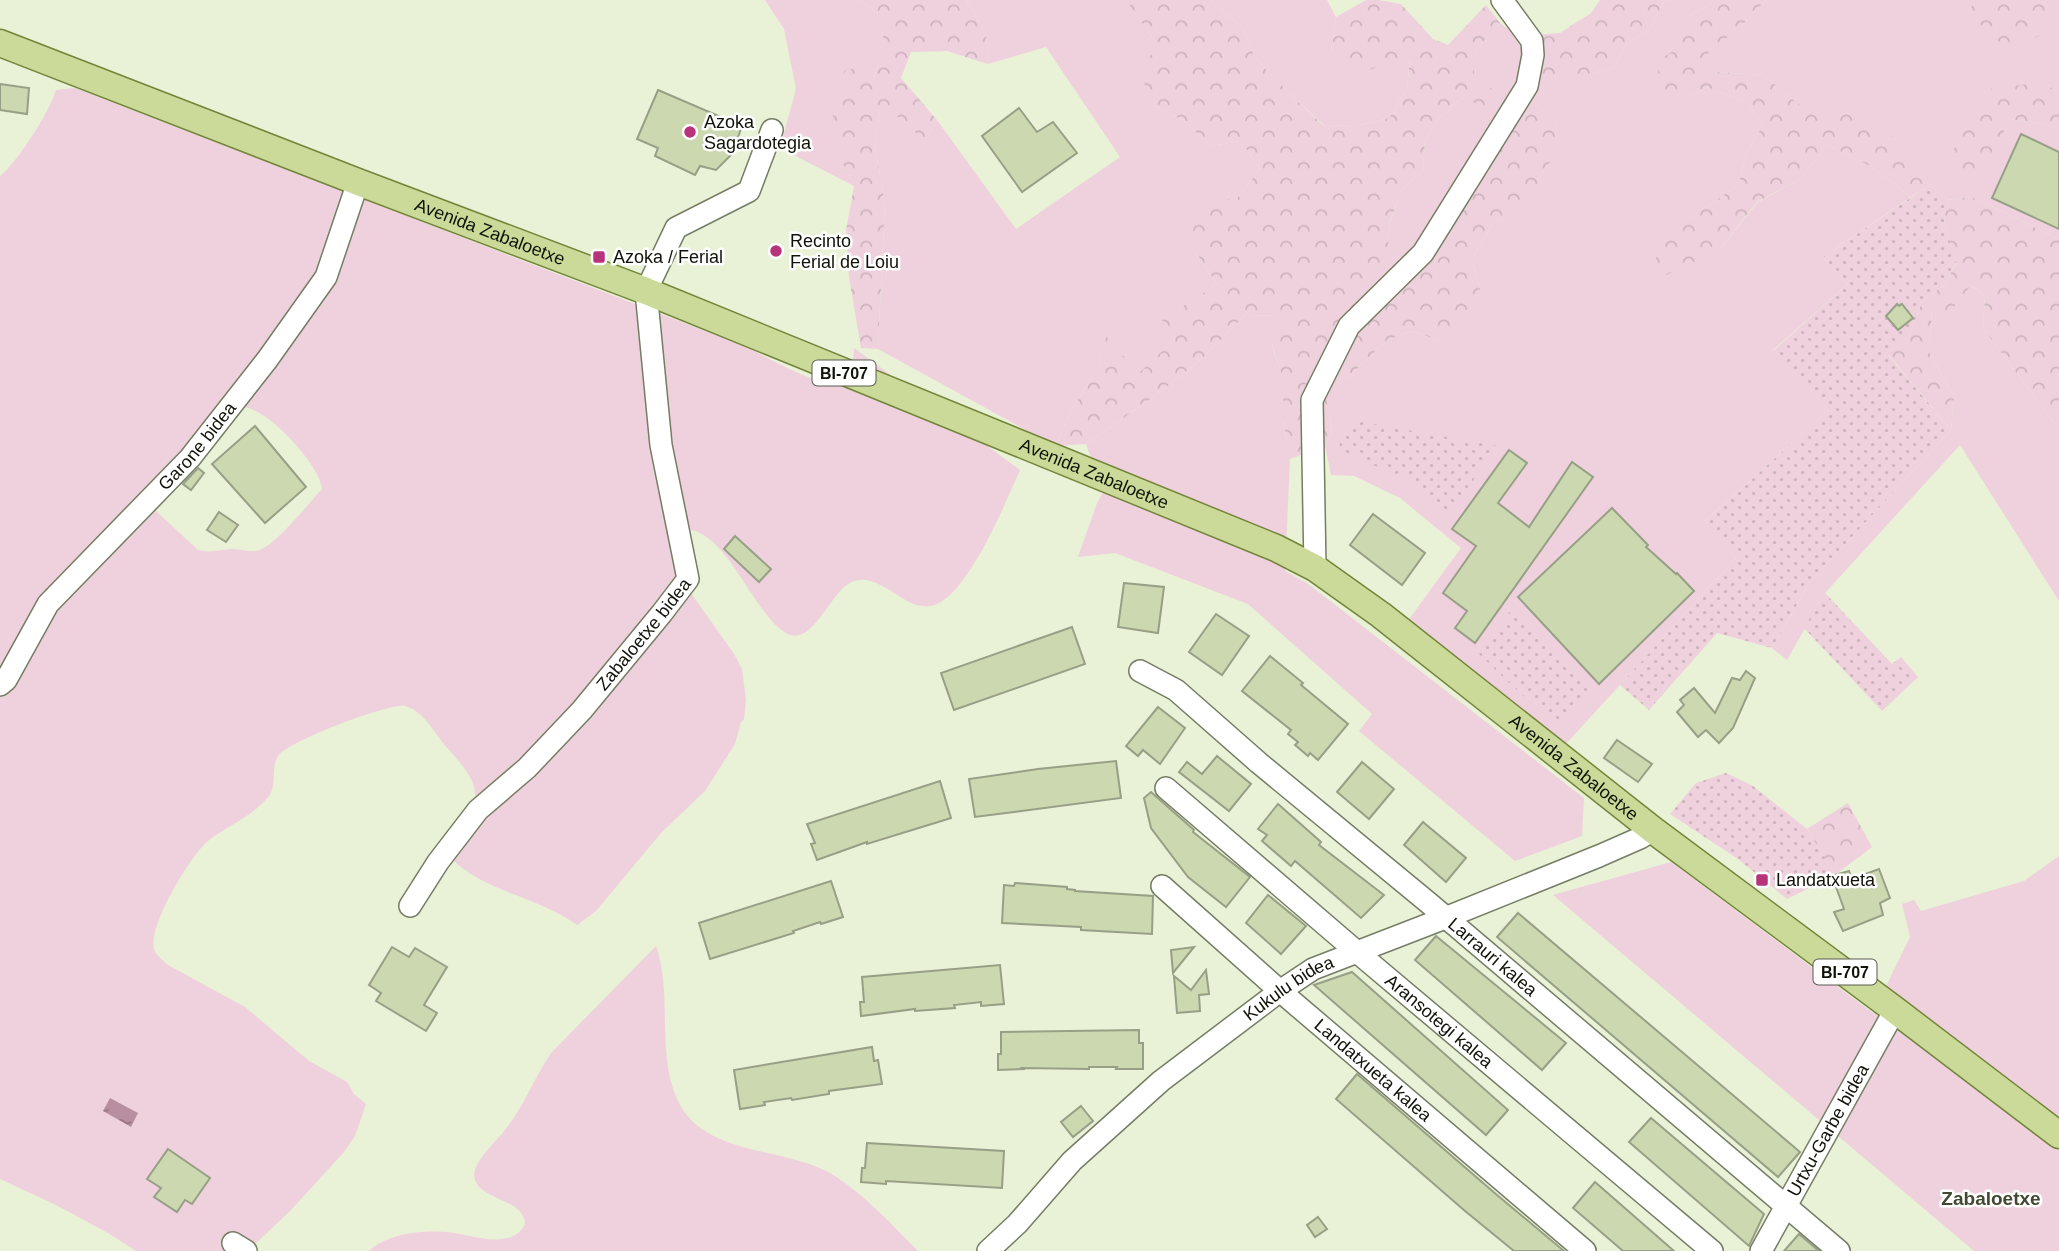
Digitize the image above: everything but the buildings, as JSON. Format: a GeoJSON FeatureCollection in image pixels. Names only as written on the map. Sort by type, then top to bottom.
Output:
{"type":"FeatureCollection","features":[{"type":"Feature","properties":{"kind":"main road","name":"Avenida Zabaloetxe"},"geometry":{"type":"LineString","coordinates":[[0,43],[646,292],[1276,548],[1315,568],[1391,624],[1653,830],[2059,1135]]}},
{"type":"Feature","properties":{"kind":"street"},"geometry":{"type":"LineString","coordinates":[[1315,568],[1312,400],[1349,326],[1423,253],[1527,86],[1533,55],[1532,41],[1502,0]]}},
{"type":"Feature","properties":{"kind":"street"},"geometry":{"type":"LineString","coordinates":[[646,292],[676,228],[749,191],[772,130]]}},
{"type":"Feature","properties":{"kind":"street","name":"Garone bidea"},"geometry":{"type":"LineString","coordinates":[[0,685],[6,680],[48,604],[190,458],[289,329],[326,277],[358,183]]}},
{"type":"Feature","properties":{"kind":"street","name":"Zabaloetxe bidea"},"geometry":{"type":"LineString","coordinates":[[410,906],[438,862],[478,810],[527,768],[582,710],[688,579],[661,445],[646,292]]}},
{"type":"Feature","properties":{"kind":"street","name":"Larrauri kalea"},"geometry":{"type":"LineString","coordinates":[[1140,671],[1176,690],[1259,763],[1839,1251]]}},
{"type":"Feature","properties":{"kind":"street","name":"Aransotegi kalea"},"geometry":{"type":"LineString","coordinates":[[1166,789],[1712,1251]]}},
{"type":"Feature","properties":{"kind":"street","name":"Kukulu bidea"},"geometry":{"type":"LineString","coordinates":[[988,1251],[1017,1224],[1072,1161],[1161,1081],[1313,968],[1599,856],[1653,830]]}},
{"type":"Feature","properties":{"kind":"street","name":"Landatxueta kalea"},"geometry":{"type":"LineString","coordinates":[[1162,886],[1280,991],[1585,1251]]}},
{"type":"Feature","properties":{"kind":"street","name":"Urtxu-Garbe bidea"},"geometry":{"type":"LineString","coordinates":[[1761,1251],[1895,1010]]}},
{"type":"Feature","properties":{"kind":"green space"},"geometry":{"type":"Polygon","coordinates":[[[765,0],[859,0],[877,13],[884,41],[874,78],[837,151],[854,186],[780,148],[796,89],[784,29],[765,0]]]}},
{"type":"Feature","properties":{"kind":"green space"},"geometry":{"type":"Polygon","coordinates":[[[859,0],[966,0],[986,33],[988,64],[947,51],[911,52],[901,78],[937,120],[925,141],[881,102],[875,148],[885,204],[878,349],[861,348],[849,277],[846,230],[854,187],[837,151],[832,106],[845,70],[862,68],[874,78],[884,41],[877,13],[859,0]]]}},
{"type":"Feature","properties":{"kind":"green space"},"geometry":{"type":"Polygon","coordinates":[[[966,0],[1126,0],[1159,47],[1153,106],[1183,120],[1211,146],[1241,141],[1260,169],[1237,198],[1190,244],[1217,284],[1163,320],[1175,339],[1139,374],[1106,337],[1098,368],[1072,409],[1055,446],[878,349],[885,204],[875,148],[881,101],[925,141],[937,120],[1016,229],[1120,157],[1046,47],[988,64],[986,33],[966,0]]]}},
{"type":"Feature","properties":{"kind":"green space"},"geometry":{"type":"Polygon","coordinates":[[[1126,0],[1211,0],[1243,29],[1255,58],[1323,125],[1356,126],[1389,118],[1407,89],[1410,59],[1371,69],[1331,52],[1336,17],[1366,0],[1401,4],[1433,39],[1448,45],[1486,5],[1500,23],[1474,52],[1474,73],[1492,89],[1486,107],[1461,98],[1437,120],[1425,140],[1423,171],[1402,189],[1390,222],[1387,256],[1420,264],[1526,67],[1512,53],[1517,36],[1560,33],[1591,13],[1600,0],[1671,0],[1664,2],[1650,29],[1625,46],[1614,68],[1584,75],[1557,75],[1539,100],[1556,120],[1561,148],[1543,171],[1521,219],[1494,221],[1472,259],[1480,289],[1465,320],[1441,341],[1412,331],[1387,340],[1354,372],[1329,387],[1332,431],[1325,446],[1290,459],[1283,420],[1283,378],[1272,345],[1276,316],[1245,315],[1205,356],[1155,396],[1086,444],[1055,446],[1072,409],[1098,368],[1106,336],[1139,373],[1175,339],[1162,320],[1217,284],[1190,244],[1199,204],[1237,198],[1260,169],[1241,141],[1211,146],[1183,120],[1153,106],[1138,68],[1159,47],[1126,0]]]}},
{"type":"Feature","properties":{"kind":"green space"},"geometry":{"type":"Polygon","coordinates":[[[1211,0],[1327,0],[1336,17],[1331,52],[1410,58],[1407,89],[1389,118],[1356,126],[1324,125],[1255,58],[1243,29],[1211,0]]]}},
{"type":"Feature","properties":{"kind":"green space"},"geometry":{"type":"Polygon","coordinates":[[[1716,0],[1685,19],[1688,97],[1707,87],[1747,102],[1763,125],[1748,150],[1738,185],[1684,222],[1719,250],[1758,202],[1800,179],[1828,145],[1870,166],[1911,197],[1823,257],[1848,284],[1773,350],[1829,410],[1705,521],[1736,558],[1565,745],[1407,622],[1461,548],[1400,498],[1354,476],[1331,475],[1325,446],[1332,431],[1329,387],[1354,372],[1387,340],[1412,331],[1441,341],[1480,289],[1472,259],[1494,221],[1521,218],[1543,171],[1560,148],[1556,120],[1538,100],[1557,75],[1584,75],[1614,68],[1625,46],[1650,29],[1664,2],[1716,0]]]}},
{"type":"Feature","properties":{"kind":"green space"},"geometry":{"type":"Polygon","coordinates":[[[1716,0],[1766,0],[1740,27],[1704,57],[1715,72],[1763,75],[1806,110],[1848,103],[1890,132],[1931,184],[1911,197],[1870,166],[1828,145],[1800,179],[1757,202],[1719,250],[1647,284],[1658,252],[1684,222],[1738,185],[1748,150],[1763,125],[1747,102],[1707,87],[1688,97],[1659,89],[1658,61],[1682,45],[1685,19],[1716,0]]]}},
{"type":"Feature","properties":{"kind":"green space"},"geometry":{"type":"Polygon","coordinates":[[[1766,0],[1975,0],[1968,13],[2050,8],[2039,0],[2059,0],[2059,94],[2044,82],[2010,119],[2056,127],[2059,125],[2059,239],[1972,197],[1947,200],[1930,184],[1890,132],[1806,110],[1763,75],[1715,72],[1703,57],[1740,27],[1766,0]]]}},
{"type":"Feature","properties":{"kind":"green space"},"geometry":{"type":"Polygon","coordinates":[[[1975,0],[2039,0],[2050,8],[2047,33],[2006,48],[1968,13],[1975,0]]]}},
{"type":"Feature","properties":{"kind":"green space"},"geometry":{"type":"Polygon","coordinates":[[[1500,23],[1517,36],[1526,67],[1420,264],[1386,256],[1390,223],[1402,189],[1423,171],[1425,140],[1437,120],[1461,98],[1486,106],[1474,73],[1474,52],[1500,23]]]}},
{"type":"Feature","properties":{"kind":"green space"},"geometry":{"type":"Polygon","coordinates":[[[2044,82],[2059,94],[2059,125],[2056,127],[2010,119],[1979,181],[1944,166],[1989,89],[2044,82]]]}},
{"type":"Feature","properties":{"kind":"green space"},"geometry":{"type":"Polygon","coordinates":[[[75,88],[744,346],[818,380],[841,383],[853,366],[854,348],[1020,470],[984,547],[958,586],[945,599],[931,606],[920,606],[879,584],[859,580],[841,590],[812,627],[795,636],[786,633],[774,623],[714,543],[700,533],[685,529],[691,593],[742,669],[746,700],[744,719],[735,744],[705,791],[661,833],[596,911],[577,925],[562,915],[480,879],[452,859],[475,796],[472,781],[427,721],[411,708],[395,707],[360,717],[299,742],[278,756],[271,793],[255,810],[200,849],[172,892],[154,938],[155,951],[168,965],[245,1007],[309,1061],[347,1082],[354,1094],[366,1104],[355,1136],[344,1152],[291,1210],[248,1251],[136,1251],[56,1205],[0,1179],[0,176],[32,136],[56,90],[75,88]],[[244,407],[238,409],[162,491],[156,511],[198,550],[252,551],[266,547],[322,489],[303,453],[279,427],[254,410],[244,407]]]}},
{"type":"Feature","properties":{"kind":"green space"},"geometry":{"type":"Polygon","coordinates":[[[1931,184],[1947,200],[1944,222],[1956,262],[1945,284],[1922,302],[1909,335],[1889,356],[1951,430],[1810,582],[1772,648],[1717,633],[1649,710],[1620,685],[1736,558],[1704,522],[1829,410],[1773,351],[1848,284],[1823,257],[1931,184]]]}},
{"type":"Feature","properties":{"kind":"green space"},"geometry":{"type":"Polygon","coordinates":[[[1972,197],[2059,239],[2059,430],[1983,328],[1985,296],[1971,285],[1950,312],[1932,308],[1929,352],[1954,397],[1951,430],[1889,355],[1909,335],[1922,302],[1945,284],[1956,263],[1944,222],[1947,200],[1972,197]]]}},
{"type":"Feature","properties":{"kind":"green space"},"geometry":{"type":"Polygon","coordinates":[[[1970,285],[1985,296],[1983,328],[2059,430],[2059,601],[1960,445],[1825,593],[1787,660],[1772,648],[1810,582],[1951,430],[1954,397],[1929,352],[1932,308],[1970,285]]]}},
{"type":"Feature","properties":{"kind":"green space"},"geometry":{"type":"Polygon","coordinates":[[[1245,315],[1277,316],[1272,346],[1283,378],[1283,420],[1290,459],[1285,571],[1307,583],[1584,798],[1582,836],[1515,861],[1359,731],[1372,714],[1248,604],[1115,553],[1078,557],[1103,492],[1086,444],[1155,396],[1205,356],[1245,315]]]}},
{"type":"Feature","properties":{"kind":"green space"},"geometry":{"type":"Polygon","coordinates":[[[1351,420],[1498,446],[1446,518],[1416,481],[1367,463],[1338,448],[1351,420]]]}},
{"type":"Feature","properties":{"kind":"green space"},"geometry":{"type":"Polygon","coordinates":[[[1825,593],[1892,664],[1901,657],[1918,677],[1882,711],[1804,628],[1825,593]]]}},
{"type":"Feature","properties":{"kind":"green space"},"geometry":{"type":"Polygon","coordinates":[[[1511,610],[1589,690],[1555,726],[1479,654],[1511,610]]]}},
{"type":"Feature","properties":{"kind":"green space"},"geometry":{"type":"Polygon","coordinates":[[[1726,773],[1753,786],[1807,829],[1835,875],[1787,899],[1738,859],[1670,814],[1696,783],[1726,773]]]}},
{"type":"Feature","properties":{"kind":"green space"},"geometry":{"type":"Polygon","coordinates":[[[1848,803],[1872,847],[1835,875],[1807,829],[1848,803]]]}},
{"type":"Feature","properties":{"kind":"green space"},"geometry":{"type":"Polygon","coordinates":[[[2059,856],[2059,1251],[1974,1251],[1553,895],[1671,862],[1873,1013],[1910,937],[1902,904],[1914,900],[1921,911],[2024,881],[2059,856]]]}},
{"type":"Feature","properties":{"kind":"green space"},"geometry":{"type":"Polygon","coordinates":[[[656,946],[664,984],[667,1062],[677,1099],[689,1118],[706,1132],[726,1141],[816,1166],[835,1176],[868,1202],[918,1251],[369,1251],[386,1240],[416,1232],[447,1232],[501,1239],[519,1232],[525,1224],[518,1210],[486,1192],[475,1180],[474,1174],[479,1161],[517,1112],[551,1053],[656,946]]]}},
{"type":"Feature","properties":{"kind":"water"},"geometry":{"type":"Polygon","coordinates":[[[110,1098],[138,1113],[131,1127],[103,1111],[110,1098]]]}},
{"type":"Feature","properties":{"kind":"place","name":"Azoka Sagardotegia"},"geometry":{"type":"Point","coordinates":[690,132]}},
{"type":"Feature","properties":{"kind":"place","name":"Recinto Ferial de Loiu"},"geometry":{"type":"Point","coordinates":[776,251]}},
{"type":"Feature","properties":{"kind":"place","name":"Azoka / Ferial"},"geometry":{"type":"Point","coordinates":[599,257]}},
{"type":"Feature","properties":{"kind":"place","name":"Landatxueta"},"geometry":{"type":"Point","coordinates":[1762,880]}},
{"type":"Feature","properties":{"kind":"district","name":"Zabaloetxe"},"geometry":{"type":"Point","coordinates":[1991,1198]}}]}
